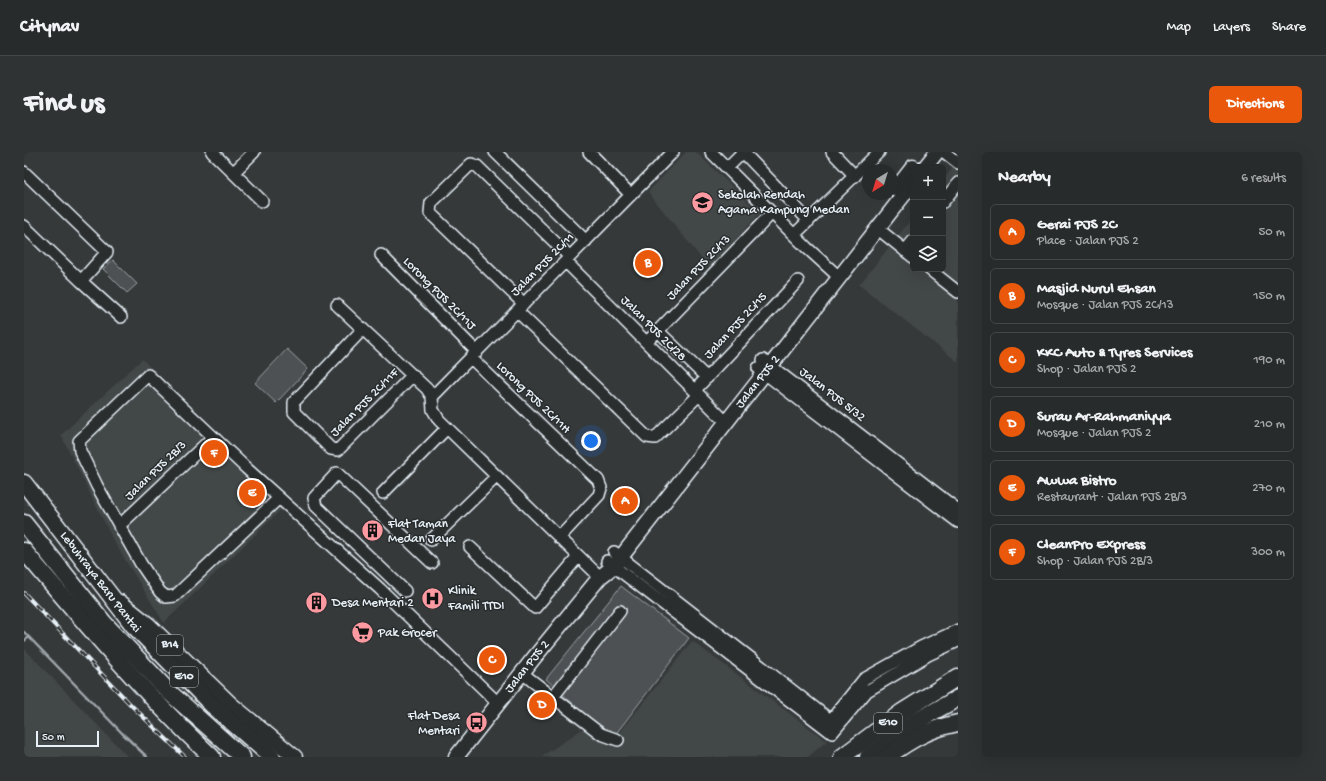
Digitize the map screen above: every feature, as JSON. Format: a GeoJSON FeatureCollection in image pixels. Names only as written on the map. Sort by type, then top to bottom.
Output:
{"type":"FeatureCollection","features":[{"type":"Feature","properties":{"kind":"highway","name":"Lebuhraya Baru Pantai"},"geometry":{"type":"LineString","coordinates":[[24,483],[104,589],[134,626],[212,705],[272,757]]}},
{"type":"Feature","properties":{"kind":"highway","name":"Lebuhraya Baru Pantai"},"geometry":{"type":"LineString","coordinates":[[24,523],[104,624],[169,692],[242,757]]}},
{"type":"Feature","properties":{"kind":"highway"},"geometry":{"type":"LineString","coordinates":[[24,551],[125,669],[185,732],[212,757]]}},
{"type":"Feature","properties":{"kind":"highway"},"geometry":{"type":"LineString","coordinates":[[104,589],[127,632],[144,654],[202,714],[253,757]]}},
{"type":"Feature","properties":{"kind":"highway"},"geometry":{"type":"LineString","coordinates":[[125,669],[230,757]]}},
{"type":"Feature","properties":{"kind":"highway","name":"E10"},"geometry":{"type":"LineString","coordinates":[[844,756],[902,712],[958,677]]}},
{"type":"Feature","properties":{"kind":"highway","name":"E10"},"geometry":{"type":"LineString","coordinates":[[868,757],[915,722],[958,698]]}},
{"type":"Feature","properties":{"kind":"highway"},"geometry":{"type":"LineString","coordinates":[[887,757],[924,733],[939,727],[958,723]]}},
{"type":"Feature","properties":{"kind":"main road"},"geometry":{"type":"LineString","coordinates":[[915,164],[925,152]]}},
{"type":"Feature","properties":{"kind":"main road"},"geometry":{"type":"LineString","coordinates":[[927,164],[937,152]]}},
{"type":"Feature","properties":{"kind":"main road"},"geometry":{"type":"LineString","coordinates":[[836,275],[910,171]]}},
{"type":"Feature","properties":{"kind":"main road","name":"Jalan PJS 2"},"geometry":{"type":"LineString","coordinates":[[456,757],[600,577],[836,275],[877,228],[910,186]]}},
{"type":"Feature","properties":{"kind":"main road","name":"Jalan PJS 2"},"geometry":{"type":"LineString","coordinates":[[614,559],[720,416],[764,367]]}},
{"type":"Feature","properties":{"kind":"main road","name":"B14"},"geometry":{"type":"LineString","coordinates":[[104,589],[149,625],[232,705],[295,757]]}},
{"type":"Feature","properties":{"kind":"street"},"geometry":{"type":"LineString","coordinates":[[212,152],[262,201]]}},
{"type":"Feature","properties":{"kind":"street"},"geometry":{"type":"LineString","coordinates":[[234,172],[254,152]]}},
{"type":"Feature","properties":{"kind":"street"},"geometry":{"type":"LineString","coordinates":[[495,152],[586,241]]}},
{"type":"Feature","properties":{"kind":"street"},"geometry":{"type":"LineString","coordinates":[[589,152],[631,195]]}},
{"type":"Feature","properties":{"kind":"street","name":"Jalan PJS 2C/11"},"geometry":{"type":"LineString","coordinates":[[432,398],[673,152]]}},
{"type":"Feature","properties":{"kind":"street"},"geometry":{"type":"LineString","coordinates":[[711,152],[794,236],[836,275]]}},
{"type":"Feature","properties":{"kind":"street"},"geometry":{"type":"LineString","coordinates":[[727,168],[743,152],[809,221]]}},
{"type":"Feature","properties":{"kind":"street"},"geometry":{"type":"LineString","coordinates":[[832,152],[855,176]]}},
{"type":"Feature","properties":{"kind":"street"},"geometry":{"type":"LineString","coordinates":[[794,236],[879,152]]}},
{"type":"Feature","properties":{"kind":"street"},"geometry":{"type":"LineString","coordinates":[[944,152],[958,163]]}},
{"type":"Feature","properties":{"kind":"street","name":"Jalan PJS 2C/28"},"geometry":{"type":"LineString","coordinates":[[520,308],[430,213],[431,203],[471,164],[477,166],[720,416]]}},
{"type":"Feature","properties":{"kind":"street"},"geometry":{"type":"LineString","coordinates":[[24,172],[107,252],[81,282]]}},
{"type":"Feature","properties":{"kind":"street"},"geometry":{"type":"LineString","coordinates":[[945,200],[958,183]]}},
{"type":"Feature","properties":{"kind":"street","name":"Jalan PJS 2C/13"},"geometry":{"type":"LineString","coordinates":[[647,342],[772,213]]}},
{"type":"Feature","properties":{"kind":"street"},"geometry":{"type":"LineString","coordinates":[[24,226],[81,282],[121,317]]}},
{"type":"Feature","properties":{"kind":"street"},"geometry":{"type":"LineString","coordinates":[[877,228],[909,254]]}},
{"type":"Feature","properties":{"kind":"street","name":"Lorong PJS 2C/11J"},"geometry":{"type":"LineString","coordinates":[[381,255],[474,355]]}},
{"type":"Feature","properties":{"kind":"street"},"geometry":{"type":"LineString","coordinates":[[933,272],[958,292]]}},
{"type":"Feature","properties":{"kind":"street","name":"Jalan PJS 2C/15"},"geometry":{"type":"LineString","coordinates":[[520,308],[589,380],[647,437],[655,438],[697,392],[707,378],[798,281]]}},
{"type":"Feature","properties":{"kind":"street"},"geometry":{"type":"LineString","coordinates":[[337,305],[413,375],[427,390],[432,398],[433,410],[439,420],[600,577]]}},
{"type":"Feature","properties":{"kind":"street","name":"Jalan PJS 2C/11F"},"geometry":{"type":"LineString","coordinates":[[363,329],[294,402],[294,412],[331,449],[338,450],[413,375]]}},
{"type":"Feature","properties":{"kind":"street"},"geometry":{"type":"LineString","coordinates":[[658,331],[707,378]]}},
{"type":"Feature","properties":{"kind":"street","name":"Lorong PJS 2C/11H"},"geometry":{"type":"LineString","coordinates":[[474,355],[598,480],[601,488],[599,496],[559,538]]}},
{"type":"Feature","properties":{"kind":"street","name":"Jalan PJS 5/32"},"geometry":{"type":"LineString","coordinates":[[764,367],[873,451]]}},
{"type":"Feature","properties":{"kind":"street"},"geometry":{"type":"LineString","coordinates":[[279,498],[175,596],[166,597],[160,592],[141,564],[119,526],[93,479],[80,451],[78,441],[148,375],[279,498],[380,589],[498,703]]}},
{"type":"Feature","properties":{"kind":"street"},"geometry":{"type":"LineString","coordinates":[[383,493],[447,428]]}},
{"type":"Feature","properties":{"kind":"street","name":"Jalan PJS 2B/3"},"geometry":{"type":"LineString","coordinates":[[119,526],[213,437]]}},
{"type":"Feature","properties":{"kind":"street"},"geometry":{"type":"LineString","coordinates":[[873,451],[958,510]]}},
{"type":"Feature","properties":{"kind":"street"},"geometry":{"type":"LineString","coordinates":[[873,451],[958,522]]}},
{"type":"Feature","properties":{"kind":"street"},"geometry":{"type":"LineString","coordinates":[[405,591],[316,506],[314,498],[337,473],[432,563]]}},
{"type":"Feature","properties":{"kind":"street"},"geometry":{"type":"LineString","coordinates":[[431,540],[496,477]]}},
{"type":"Feature","properties":{"kind":"street"},"geometry":{"type":"LineString","coordinates":[[470,547],[535,608],[578,557]]}},
{"type":"Feature","properties":{"kind":"street"},"geometry":{"type":"LineString","coordinates":[[614,559],[832,724]]}},
{"type":"Feature","properties":{"kind":"street"},"geometry":{"type":"LineString","coordinates":[[553,697],[620,611]]}},
{"type":"Feature","properties":{"kind":"street"},"geometry":{"type":"LineString","coordinates":[[832,724],[864,679],[921,647],[958,630]]}},
{"type":"Feature","properties":{"kind":"street"},"geometry":{"type":"LineString","coordinates":[[832,724],[867,691],[928,655],[958,641]]}},
{"type":"Feature","properties":{"kind":"street"},"geometry":{"type":"LineString","coordinates":[[522,673],[601,734],[618,740]]}},
{"type":"Feature","properties":{"kind":"shaded area","name":"Sekolah Rendah Agama Kampung Medan"},"geometry":{"type":"Polygon","coordinates":[[[686,152],[696,152],[760,213],[709,268],[648,192],[686,152]]]}},
{"type":"Feature","properties":{"kind":"shaded area"},"geometry":{"type":"Polygon","coordinates":[[[958,161],[958,362],[859,285],[910,221],[910,272],[946,272],[946,176],[958,161]]]}},
{"type":"Feature","properties":{"kind":"shaded area"},"geometry":{"type":"Polygon","coordinates":[[[113,260],[137,284],[127,293],[103,269],[113,260]]]}},
{"type":"Feature","properties":{"kind":"shaded area"},"geometry":{"type":"Polygon","coordinates":[[[287,349],[308,369],[276,403],[255,383],[287,349]]]}},
{"type":"Feature","properties":{"kind":"shaded area"},"geometry":{"type":"Polygon","coordinates":[[[142,359],[290,501],[164,623],[113,540],[61,435],[142,359]]]}},
{"type":"Feature","properties":{"kind":"shaded area"},"geometry":{"type":"Polygon","coordinates":[[[621,586],[689,638],[615,735],[592,721],[546,679],[621,586]]]}},
{"type":"Feature","properties":{"kind":"shaded area"},"geometry":{"type":"Polygon","coordinates":[[[692,641],[827,741],[808,757],[541,757],[582,729],[610,745],[692,641]]]}},
{"type":"Feature","properties":{"kind":"shaded area"},"geometry":{"type":"Polygon","coordinates":[[[24,648],[128,757],[24,757],[24,648]]]}},
{"type":"Feature","properties":{"kind":"waterway"},"geometry":{"type":"LineString","coordinates":[[24,632],[147,757]]}},
{"type":"Feature","properties":{"kind":"waterway"},"geometry":{"type":"LineString","coordinates":[[24,641],[29,637]]}},
{"type":"Feature","properties":{"kind":"railway"},"geometry":{"type":"LineString","coordinates":[[24,593],[132,706],[185,757]]}},
{"type":"Feature","properties":{"kind":"place","name":"Sekolah Rendah Agama Kampung Medan"},"geometry":{"type":"Point","coordinates":[702,202]}},
{"type":"Feature","properties":{"kind":"place","name":"Masjid Nurul Ehsan"},"geometry":{"type":"Point","coordinates":[648,263]}},
{"type":"Feature","properties":{"kind":"place","name":"CleanPro Express"},"geometry":{"type":"Point","coordinates":[214,453]}},
{"type":"Feature","properties":{"kind":"place","name":"Awwa Bistro"},"geometry":{"type":"Point","coordinates":[252,493]}},
{"type":"Feature","properties":{"kind":"place","name":"Gerai PJS 2C"},"geometry":{"type":"Point","coordinates":[625,501]}},
{"type":"Feature","properties":{"kind":"place","name":"Flat Taman Medan Jaya"},"geometry":{"type":"Point","coordinates":[373,531]}},
{"type":"Feature","properties":{"kind":"place","name":"Klinik Famili TTDI"},"geometry":{"type":"Point","coordinates":[433,598]}},
{"type":"Feature","properties":{"kind":"place","name":"Desa Mentari 2"},"geometry":{"type":"Point","coordinates":[316,603]}},
{"type":"Feature","properties":{"kind":"place","name":"Pak Grocer"},"geometry":{"type":"Point","coordinates":[362,633]}},
{"type":"Feature","properties":{"kind":"place","name":"KKC Auto & Tyres Services"},"geometry":{"type":"Point","coordinates":[492,660]}},
{"type":"Feature","properties":{"kind":"place","name":"Surau Ar-Rahmaniyya"},"geometry":{"type":"Point","coordinates":[542,705]}},
{"type":"Feature","properties":{"kind":"place","name":"Flat Desa Mentari"},"geometry":{"type":"Point","coordinates":[476,723]}}]}
